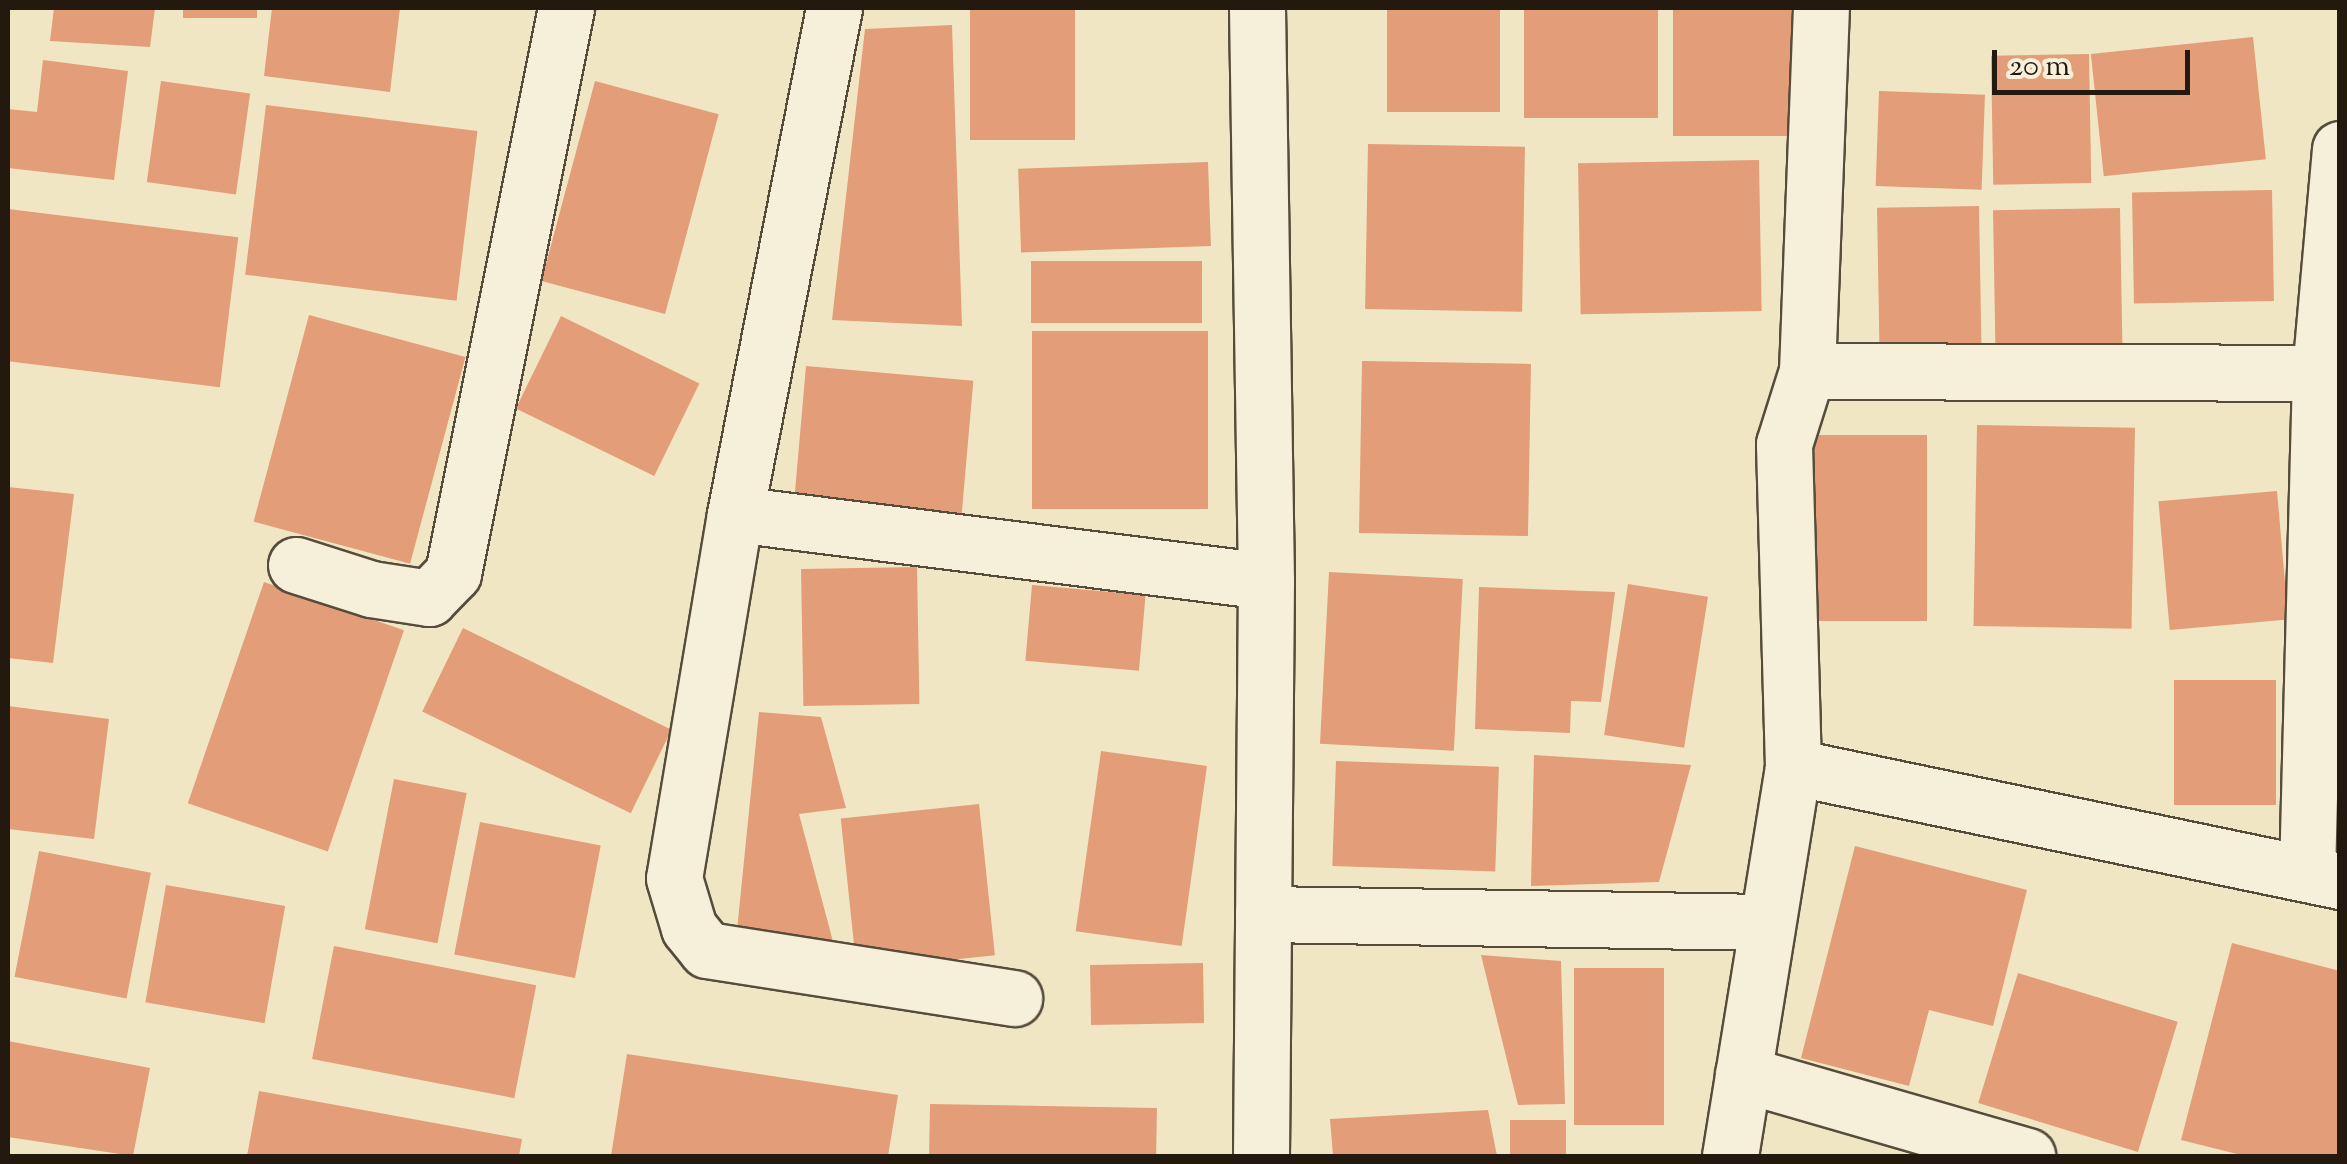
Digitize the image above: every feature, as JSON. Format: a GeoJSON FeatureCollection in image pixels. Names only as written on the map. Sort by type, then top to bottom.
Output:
{"type":"FeatureCollection","features":[{"type":"Feature","properties":{"kind":"street"},"geometry":{"type":"LineString","coordinates":[[296,565],[370,589],[429,598],[452,572],[566,8]]}},
{"type":"Feature","properties":{"kind":"street"},"geometry":{"type":"LineString","coordinates":[[834,8],[736,514],[674,878],[689,928],[706,950],[1014,998]]}},
{"type":"Feature","properties":{"kind":"street"},"geometry":{"type":"LineString","coordinates":[[1257,8],[1266,580],[1261,1156]]}},
{"type":"Feature","properties":{"kind":"street"},"geometry":{"type":"LineString","coordinates":[[1730,1156],[1793,767],[1784,444],[1808,370],[1820,8]]}},
{"type":"Feature","properties":{"kind":"street"},"geometry":{"type":"LineString","coordinates":[[1793,767],[2323,878],[2330,373],[2340,149]]}},
{"type":"Feature","properties":{"kind":"street"},"geometry":{"type":"LineString","coordinates":[[1808,370],[2330,373]]}},
{"type":"Feature","properties":{"kind":"street"},"geometry":{"type":"LineString","coordinates":[[736,514],[1266,580]]}},
{"type":"Feature","properties":{"kind":"street"},"geometry":{"type":"LineString","coordinates":[[1263,914],[1766,922]]}},
{"type":"Feature","properties":{"kind":"street"},"geometry":{"type":"LineString","coordinates":[[1743,1074],[2026,1156]]}},
{"type":"Feature","properties":{"kind":"building"},"geometry":{"type":"Polygon","coordinates":[[[54,8],[155,8],[150,47],[50,41],[54,8]]]}},
{"type":"Feature","properties":{"kind":"building"},"geometry":{"type":"Polygon","coordinates":[[[183,8],[257,8],[257,18],[183,18],[183,8]]]}},
{"type":"Feature","properties":{"kind":"building"},"geometry":{"type":"Polygon","coordinates":[[[272,8],[400,8],[390,92],[264,76],[272,8]]]}},
{"type":"Feature","properties":{"kind":"building"},"geometry":{"type":"Polygon","coordinates":[[[970,8],[1075,8],[1075,140],[970,140],[970,8]]]}},
{"type":"Feature","properties":{"kind":"building"},"geometry":{"type":"Polygon","coordinates":[[[1387,8],[1500,8],[1500,112],[1387,112],[1387,8]]]}},
{"type":"Feature","properties":{"kind":"building"},"geometry":{"type":"Polygon","coordinates":[[[1524,8],[1658,8],[1658,118],[1524,118],[1524,8]]]}},
{"type":"Feature","properties":{"kind":"building"},"geometry":{"type":"Polygon","coordinates":[[[1673,8],[1791,8],[1791,136],[1673,136],[1673,8]]]}},
{"type":"Feature","properties":{"kind":"building"},"geometry":{"type":"Polygon","coordinates":[[[952,25],[962,326],[832,320],[865,29],[952,25]]]}},
{"type":"Feature","properties":{"kind":"building"},"geometry":{"type":"Polygon","coordinates":[[[2253,37],[2266,159],[2104,176],[2091,54],[2253,37]]]}},
{"type":"Feature","properties":{"kind":"building"},"geometry":{"type":"Polygon","coordinates":[[[2089,54],[2091,183],[1993,185],[1991,56],[2089,54]]]}},
{"type":"Feature","properties":{"kind":"building"},"geometry":{"type":"Polygon","coordinates":[[[43,60],[128,71],[114,180],[8,168],[8,109],[37,112],[43,60]]]}},
{"type":"Feature","properties":{"kind":"building"},"geometry":{"type":"Polygon","coordinates":[[[161,81],[250,94],[236,195],[147,182],[161,81]]]}},
{"type":"Feature","properties":{"kind":"building"},"geometry":{"type":"Polygon","coordinates":[[[595,81],[719,114],[665,314],[541,281],[595,81]]]}},
{"type":"Feature","properties":{"kind":"building"},"geometry":{"type":"Polygon","coordinates":[[[1879,91],[1985,95],[1982,190],[1876,186],[1879,91]]]}},
{"type":"Feature","properties":{"kind":"building"},"geometry":{"type":"Polygon","coordinates":[[[266,105],[477,131],[457,301],[245,275],[266,105]]]}},
{"type":"Feature","properties":{"kind":"building"},"geometry":{"type":"Polygon","coordinates":[[[1368,144],[1525,147],[1522,312],[1365,309],[1368,144]]]}},
{"type":"Feature","properties":{"kind":"building"},"geometry":{"type":"Polygon","coordinates":[[[1759,160],[1762,311],[1581,314],[1578,163],[1759,160]]]}},
{"type":"Feature","properties":{"kind":"building"},"geometry":{"type":"Polygon","coordinates":[[[1208,162],[1211,246],[1021,253],[1018,169],[1208,162]]]}},
{"type":"Feature","properties":{"kind":"building"},"geometry":{"type":"Polygon","coordinates":[[[2272,190],[2274,301],[2134,303],[2132,192],[2272,190]]]}},
{"type":"Feature","properties":{"kind":"building"},"geometry":{"type":"Polygon","coordinates":[[[1979,206],[1981,343],[1879,345],[1877,208],[1979,206]]]}},
{"type":"Feature","properties":{"kind":"building"},"geometry":{"type":"Polygon","coordinates":[[[2120,208],[2123,355],[1996,357],[1993,210],[2120,208]]]}},
{"type":"Feature","properties":{"kind":"building"},"geometry":{"type":"Polygon","coordinates":[[[8,209],[238,237],[220,387],[8,361],[8,209]]]}},
{"type":"Feature","properties":{"kind":"building"},"geometry":{"type":"Polygon","coordinates":[[[1031,261],[1202,261],[1202,323],[1031,323],[1031,261]]]}},
{"type":"Feature","properties":{"kind":"building"},"geometry":{"type":"Polygon","coordinates":[[[309,315],[465,357],[410,564],[254,522],[309,315]]]}},
{"type":"Feature","properties":{"kind":"building"},"geometry":{"type":"Polygon","coordinates":[[[561,316],[699,384],[654,476],[516,409],[561,316]]]}},
{"type":"Feature","properties":{"kind":"building"},"geometry":{"type":"Polygon","coordinates":[[[1032,331],[1208,331],[1208,509],[1032,509],[1032,331]]]}},
{"type":"Feature","properties":{"kind":"building"},"geometry":{"type":"Polygon","coordinates":[[[1362,361],[1531,364],[1528,536],[1359,533],[1362,361]]]}},
{"type":"Feature","properties":{"kind":"building"},"geometry":{"type":"Polygon","coordinates":[[[806,366],[973,381],[961,523],[794,508],[806,366]]]}},
{"type":"Feature","properties":{"kind":"building"},"geometry":{"type":"Polygon","coordinates":[[[1977,425],[2135,428],[2131,629],[1973,626],[1977,425]]]}},
{"type":"Feature","properties":{"kind":"building"},"geometry":{"type":"Polygon","coordinates":[[[1809,435],[1927,435],[1927,621],[1809,621],[1809,435]]]}},
{"type":"Feature","properties":{"kind":"building"},"geometry":{"type":"Polygon","coordinates":[[[8,487],[74,494],[53,663],[8,658],[8,487]]]}},
{"type":"Feature","properties":{"kind":"building"},"geometry":{"type":"Polygon","coordinates":[[[2277,491],[2288,620],[2170,630],[2158,501],[2277,491]]]}},
{"type":"Feature","properties":{"kind":"building"},"geometry":{"type":"Polygon","coordinates":[[[917,567],[919,704],[803,706],[801,569],[917,567]]]}},
{"type":"Feature","properties":{"kind":"building"},"geometry":{"type":"Polygon","coordinates":[[[1329,572],[1463,579],[1454,751],[1320,744],[1329,572]]]}},
{"type":"Feature","properties":{"kind":"building"},"geometry":{"type":"Polygon","coordinates":[[[264,582],[404,630],[328,851],[188,803],[264,582]]]}},
{"type":"Feature","properties":{"kind":"building"},"geometry":{"type":"Polygon","coordinates":[[[1628,584],[1708,597],[1684,748],[1604,735],[1628,584]]]}},
{"type":"Feature","properties":{"kind":"building"},"geometry":{"type":"Polygon","coordinates":[[[1032,585],[1146,595],[1139,671],[1025,661],[1032,585]]]}},
{"type":"Feature","properties":{"kind":"building"},"geometry":{"type":"Polygon","coordinates":[[[1479,587],[1615,592],[1601,702],[1571,701],[1570,733],[1475,729],[1479,587]]]}},
{"type":"Feature","properties":{"kind":"building"},"geometry":{"type":"Polygon","coordinates":[[[463,628],[672,730],[631,813],[422,712],[463,628]]]}},
{"type":"Feature","properties":{"kind":"building"},"geometry":{"type":"Polygon","coordinates":[[[2174,680],[2276,680],[2276,805],[2174,805],[2174,680]]]}},
{"type":"Feature","properties":{"kind":"building"},"geometry":{"type":"Polygon","coordinates":[[[8,706],[109,719],[94,839],[8,829],[8,706]]]}},
{"type":"Feature","properties":{"kind":"building"},"geometry":{"type":"Polygon","coordinates":[[[759,712],[821,717],[846,808],[799,814],[835,949],[736,940],[759,712]]]}},
{"type":"Feature","properties":{"kind":"building"},"geometry":{"type":"Polygon","coordinates":[[[1101,751],[1207,766],[1182,946],[1076,931],[1101,751]]]}},
{"type":"Feature","properties":{"kind":"building"},"geometry":{"type":"Polygon","coordinates":[[[1534,755],[1691,765],[1659,882],[1531,886],[1534,755]]]}},
{"type":"Feature","properties":{"kind":"building"},"geometry":{"type":"Polygon","coordinates":[[[1336,761],[1499,767],[1495,872],[1332,866],[1336,761]]]}},
{"type":"Feature","properties":{"kind":"building"},"geometry":{"type":"Polygon","coordinates":[[[394,779],[467,793],[437,943],[365,929],[394,779]]]}},
{"type":"Feature","properties":{"kind":"building"},"geometry":{"type":"Polygon","coordinates":[[[979,804],[995,955],[857,970],[841,819],[979,804]]]}},
{"type":"Feature","properties":{"kind":"building"},"geometry":{"type":"Polygon","coordinates":[[[480,822],[601,845],[575,978],[454,955],[480,822]]]}},
{"type":"Feature","properties":{"kind":"building"},"geometry":{"type":"Polygon","coordinates":[[[1855,846],[2027,890],[1993,1026],[1929,1010],[1909,1086],[1801,1058],[1855,846]]]}},
{"type":"Feature","properties":{"kind":"building"},"geometry":{"type":"Polygon","coordinates":[[[39,851],[151,873],[126,998],[15,977],[39,851]]]}},
{"type":"Feature","properties":{"kind":"building"},"geometry":{"type":"Polygon","coordinates":[[[166,885],[285,906],[264,1023],[145,1002],[166,885]]]}},
{"type":"Feature","properties":{"kind":"building"},"geometry":{"type":"Polygon","coordinates":[[[2232,943],[2340,971],[2340,1156],[2245,1156],[2181,1140],[2232,943]]]}},
{"type":"Feature","properties":{"kind":"building"},"geometry":{"type":"Polygon","coordinates":[[[334,946],[536,985],[514,1098],[312,1059],[334,946]]]}},
{"type":"Feature","properties":{"kind":"building"},"geometry":{"type":"Polygon","coordinates":[[[1481,955],[1561,961],[1565,1104],[1518,1105],[1481,955]]]}},
{"type":"Feature","properties":{"kind":"building"},"geometry":{"type":"Polygon","coordinates":[[[1203,963],[1204,1023],[1091,1025],[1090,965],[1203,963]]]}},
{"type":"Feature","properties":{"kind":"building"},"geometry":{"type":"Polygon","coordinates":[[[1574,968],[1664,968],[1664,1125],[1574,1125],[1574,968]]]}},
{"type":"Feature","properties":{"kind":"building"},"geometry":{"type":"Polygon","coordinates":[[[2018,973],[2178,1022],[2138,1152],[1978,1103],[2018,973]]]}},
{"type":"Feature","properties":{"kind":"building"},"geometry":{"type":"Polygon","coordinates":[[[8,1041],[150,1068],[133,1156],[8,1137],[8,1041]]]}},
{"type":"Feature","properties":{"kind":"building"},"geometry":{"type":"Polygon","coordinates":[[[627,1054],[898,1095],[888,1156],[611,1156],[627,1054]]]}},
{"type":"Feature","properties":{"kind":"building"},"geometry":{"type":"Polygon","coordinates":[[[259,1091],[522,1139],[519,1156],[247,1156],[259,1091]]]}},
{"type":"Feature","properties":{"kind":"building"},"geometry":{"type":"Polygon","coordinates":[[[930,1104],[1157,1108],[1156,1156],[929,1156],[930,1104]]]}},
{"type":"Feature","properties":{"kind":"building"},"geometry":{"type":"Polygon","coordinates":[[[1488,1110],[1497,1156],[1333,1156],[1330,1119],[1488,1110]]]}},
{"type":"Feature","properties":{"kind":"building"},"geometry":{"type":"Polygon","coordinates":[[[1510,1120],[1566,1120],[1566,1156],[1510,1156],[1510,1120]]]}}]}
